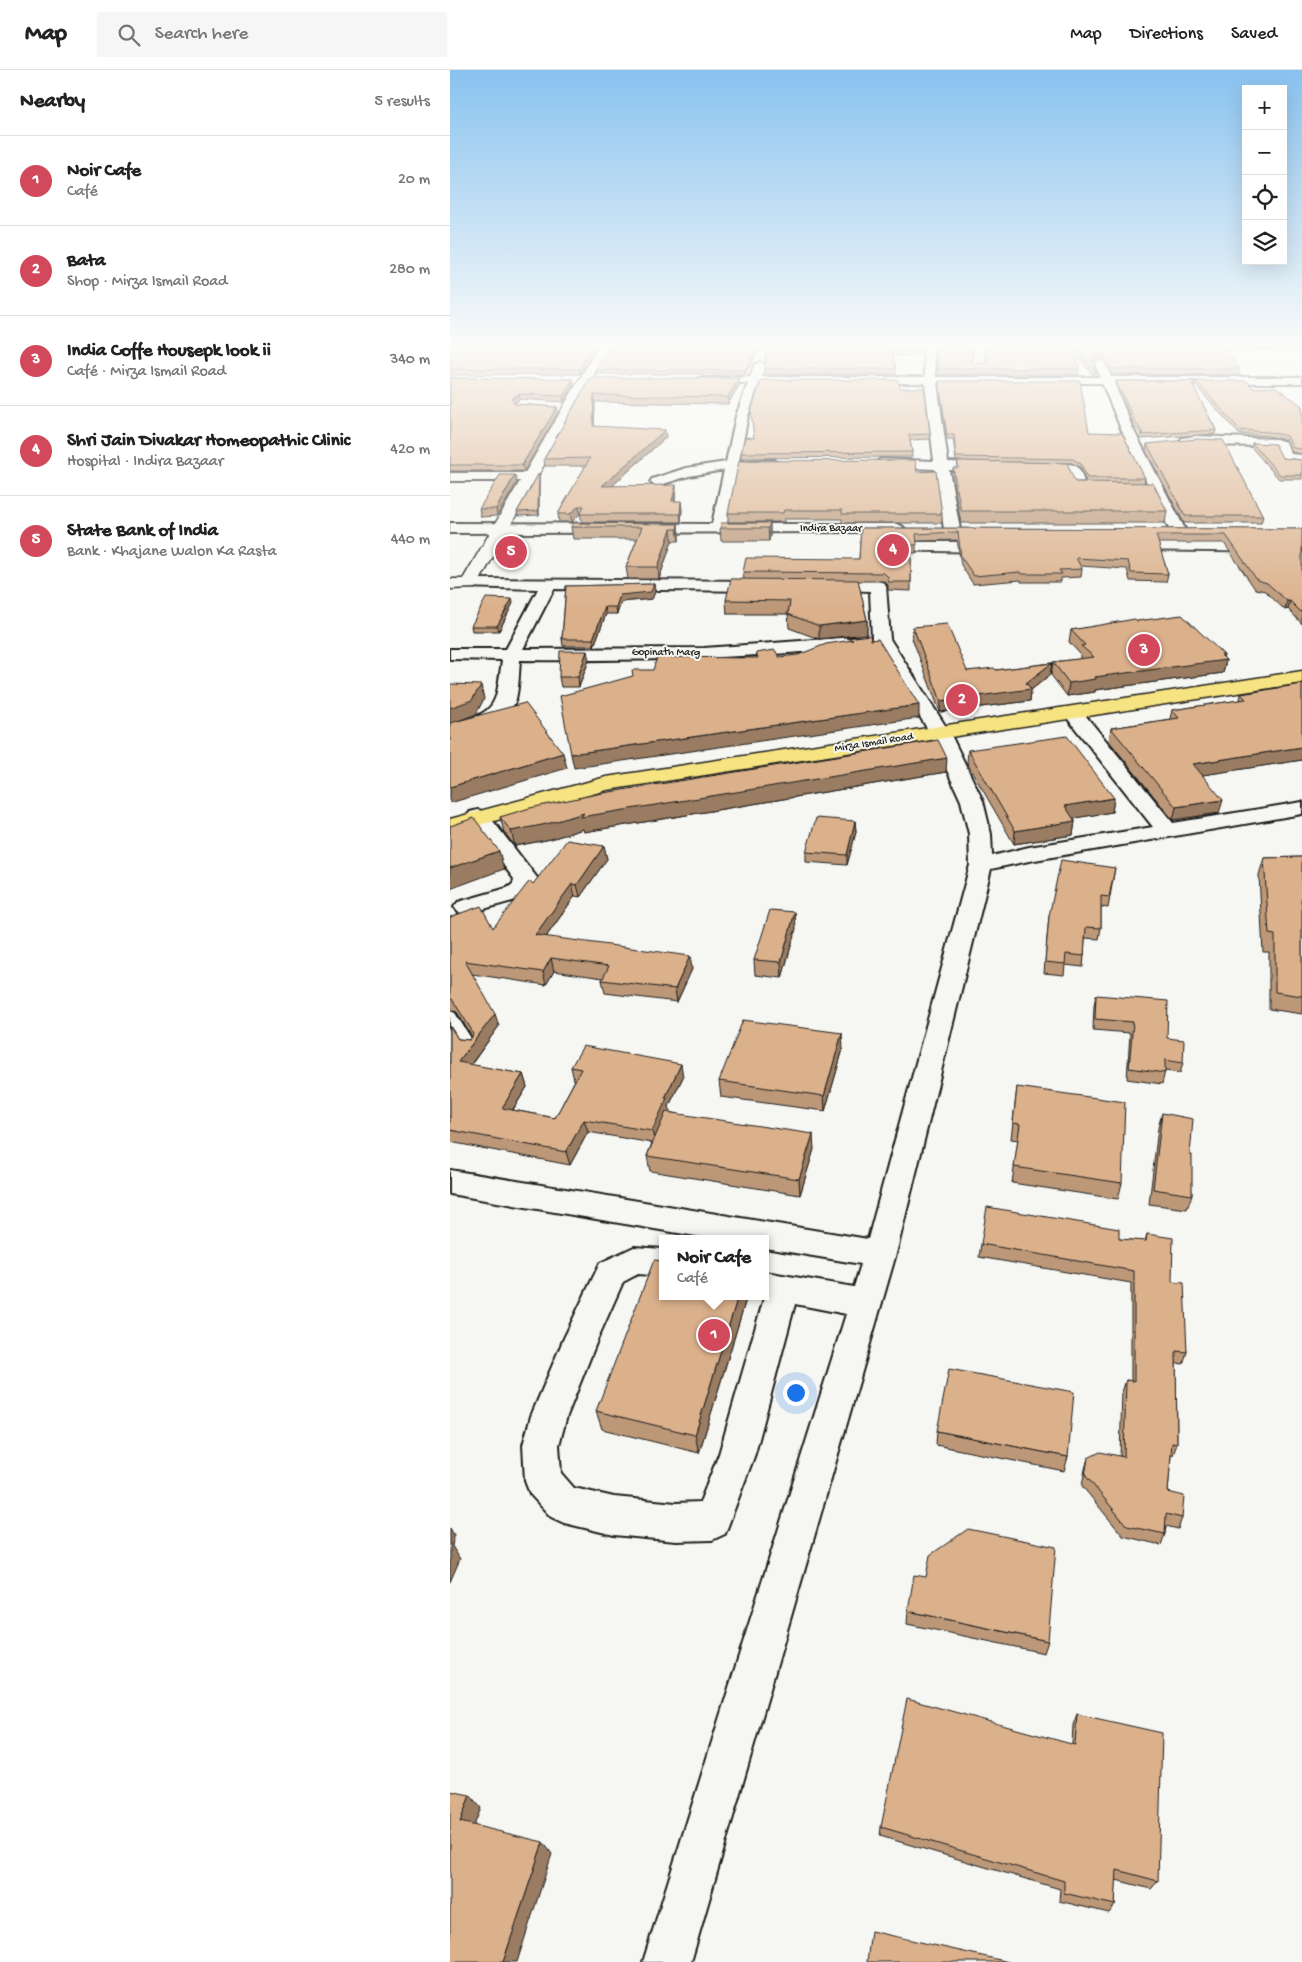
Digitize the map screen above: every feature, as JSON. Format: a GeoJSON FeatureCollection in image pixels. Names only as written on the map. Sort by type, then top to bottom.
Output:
{"type":"FeatureCollection","features":[{"type":"Feature","properties":{"kind":"highway","name":"Mirza Ismail Road"},"geometry":{"type":"LineString","coordinates":[[450,826],[478,816],[606,784],[1074,714],[1302,677]]}},
{"type":"Feature","properties":{"kind":"street"},"geometry":{"type":"LineString","coordinates":[[469,584],[530,477],[552,432]]}},
{"type":"Feature","properties":{"kind":"street"},"geometry":{"type":"LineString","coordinates":[[718,529],[739,432]]}},
{"type":"Feature","properties":{"kind":"street"},"geometry":{"type":"LineString","coordinates":[[937,432],[952,529]]}},
{"type":"Feature","properties":{"kind":"street"},"geometry":{"type":"LineString","coordinates":[[1128,432],[1177,529]]}},
{"type":"Feature","properties":{"kind":"street"},"geometry":{"type":"LineString","coordinates":[[1173,444],[1196,440],[1270,442],[1281,445],[1286,458],[1302,459]]}},
{"type":"Feature","properties":{"kind":"street"},"geometry":{"type":"LineString","coordinates":[[1134,445],[1150,445]]}},
{"type":"Feature","properties":{"kind":"street"},"geometry":{"type":"LineString","coordinates":[[872,463],[921,463],[942,467],[1007,468]]}},
{"type":"Feature","properties":{"kind":"street"},"geometry":{"type":"LineString","coordinates":[[657,482],[682,472],[732,464],[792,464]]}},
{"type":"Feature","properties":{"kind":"street"},"geometry":{"type":"LineString","coordinates":[[1026,468],[1072,469],[1079,489],[1156,489]]}},
{"type":"Feature","properties":{"kind":"street"},"geometry":{"type":"LineString","coordinates":[[450,477],[530,477]]}},
{"type":"Feature","properties":{"kind":"street","name":"Indira Bazaar"},"geometry":{"type":"LineString","coordinates":[[450,528],[970,529],[974,547]]}},
{"type":"Feature","properties":{"kind":"street"},"geometry":{"type":"LineString","coordinates":[[769,546],[776,529]]}},
{"type":"Feature","properties":{"kind":"street"},"geometry":{"type":"LineString","coordinates":[[923,529],[924,547]]}},
{"type":"Feature","properties":{"kind":"street"},"geometry":{"type":"LineString","coordinates":[[1157,529],[1196,529]]}},
{"type":"Feature","properties":{"kind":"street"},"geometry":{"type":"LineString","coordinates":[[475,545],[511,545]]}},
{"type":"Feature","properties":{"kind":"street"},"geometry":{"type":"LineString","coordinates":[[866,546],[1010,547]]}},
{"type":"Feature","properties":{"kind":"street"},"geometry":{"type":"LineString","coordinates":[[1106,547],[1302,546]]}},
{"type":"Feature","properties":{"kind":"street"},"geometry":{"type":"LineString","coordinates":[[450,584],[781,586]]}},
{"type":"Feature","properties":{"kind":"street"},"geometry":{"type":"LineString","coordinates":[[450,732],[482,722],[499,711],[506,700],[512,654],[548,585]]}},
{"type":"Feature","properties":{"kind":"street"},"geometry":{"type":"LineString","coordinates":[[667,1962],[880,1254],[981,865],[980,834],[972,801],[940,733],[881,639],[878,586],[810,586]]}},
{"type":"Feature","properties":{"kind":"street","name":"Gopinath Marg"},"geometry":{"type":"LineString","coordinates":[[450,654],[698,653],[789,650],[881,639]]}},
{"type":"Feature","properties":{"kind":"street"},"geometry":{"type":"LineString","coordinates":[[1074,714],[1167,830]]}},
{"type":"Feature","properties":{"kind":"street"},"geometry":{"type":"LineString","coordinates":[[981,865],[1029,854],[1302,808]]}},
{"type":"Feature","properties":{"kind":"street"},"geometry":{"type":"LineString","coordinates":[[466,906],[515,893],[524,887],[526,879],[478,816]]}},
{"type":"Feature","properties":{"kind":"street"},"geometry":{"type":"LineString","coordinates":[[450,1182],[767,1235]]}},
{"type":"Feature","properties":{"kind":"street"},"geometry":{"type":"LineString","coordinates":[[769,1235],[880,1254]]}},
{"type":"Feature","properties":{"kind":"street"},"geometry":{"type":"LineString","coordinates":[[659,1263],[634,1260],[611,1273],[549,1416],[541,1446],[543,1481],[564,1504],[614,1516],[676,1522],[712,1521],[737,1454],[774,1286],[865,1303]]}},
{"type":"Feature","properties":{"kind":"lane"},"geometry":{"type":"LineString","coordinates":[[450,1016],[469,1047]]}},
{"type":"Feature","properties":{"kind":"building"},"geometry":{"type":"Polygon","coordinates":[[[450,432],[542,432],[522,465],[450,465],[450,432]]]}},
{"type":"Feature","properties":{"kind":"building"},"geometry":{"type":"Polygon","coordinates":[[[559,432],[662,432],[602,486],[676,485],[672,501],[681,501],[680,514],[580,514],[584,506],[579,506],[570,514],[558,514],[590,458],[544,459],[559,432]]]}},
{"type":"Feature","properties":{"kind":"building"},"geometry":{"type":"Polygon","coordinates":[[[753,432],[930,432],[930,434],[909,435],[912,452],[741,453],[745,437],[754,438],[753,432]]]}},
{"type":"Feature","properties":{"kind":"building"},"geometry":{"type":"Polygon","coordinates":[[[947,432],[1122,433],[1145,478],[1087,478],[1081,464],[1073,459],[956,457],[954,435],[947,435],[947,432]]]}},
{"type":"Feature","properties":{"kind":"building"},"geometry":{"type":"Polygon","coordinates":[[[1143,432],[1182,432],[1141,435],[1140,434],[1144,434],[1143,432]]]}},
{"type":"Feature","properties":{"kind":"building"},"geometry":{"type":"Polygon","coordinates":[[[1270,432],[1302,432],[1302,449],[1293,448],[1287,436],[1270,432]]]}},
{"type":"Feature","properties":{"kind":"building"},"geometry":{"type":"Polygon","coordinates":[[[1197,439],[1223,440],[1263,516],[1185,516],[1147,444],[1197,439]]]}},
{"type":"Feature","properties":{"kind":"building"},"geometry":{"type":"Polygon","coordinates":[[[1252,443],[1275,444],[1282,458],[1302,460],[1302,475],[1280,475],[1252,443]]]}},
{"type":"Feature","properties":{"kind":"building"},"geometry":{"type":"Polygon","coordinates":[[[915,460],[917,472],[936,471],[942,514],[842,514],[842,510],[784,510],[783,513],[728,513],[739,461],[915,460]]]}},
{"type":"Feature","properties":{"kind":"building"},"geometry":{"type":"Polygon","coordinates":[[[958,461],[1067,463],[1075,482],[1153,483],[1167,511],[961,511],[953,468],[958,468],[958,461]]]}},
{"type":"Feature","properties":{"kind":"building"},"geometry":{"type":"Polygon","coordinates":[[[539,473],[538,511],[517,512],[539,473]]]}},
{"type":"Feature","properties":{"kind":"building"},"geometry":{"type":"Polygon","coordinates":[[[500,475],[515,475],[496,509],[479,509],[500,475]]]}},
{"type":"Feature","properties":{"kind":"building"},"geometry":{"type":"Polygon","coordinates":[[[573,523],[678,524],[677,529],[671,529],[658,567],[626,567],[642,527],[571,527],[573,523]]]}},
{"type":"Feature","properties":{"kind":"building"},"geometry":{"type":"Polygon","coordinates":[[[721,523],[770,523],[768,528],[720,528],[721,523]]]}},
{"type":"Feature","properties":{"kind":"building"},"geometry":{"type":"Polygon","coordinates":[[[861,528],[1302,529],[1302,613],[1267,583],[1257,580],[1226,535],[1156,535],[1168,574],[1131,573],[1128,561],[1076,558],[1082,569],[1059,570],[1062,574],[1022,574],[1021,572],[974,576],[961,557],[958,532],[916,534],[917,545],[911,545],[911,582],[888,582],[888,577],[884,573],[743,572],[746,558],[859,559],[861,528]]]}},
{"type":"Feature","properties":{"kind":"building"},"geometry":{"type":"Polygon","coordinates":[[[731,579],[858,580],[867,620],[819,626],[788,614],[790,601],[726,600],[731,579]]]}},
{"type":"Feature","properties":{"kind":"building"},"geometry":{"type":"Polygon","coordinates":[[[654,584],[651,592],[620,595],[616,607],[605,607],[593,639],[562,639],[566,586],[654,584]]]}},
{"type":"Feature","properties":{"kind":"building"},"geometry":{"type":"Polygon","coordinates":[[[486,598],[512,599],[497,626],[471,626],[486,598]]]}},
{"type":"Feature","properties":{"kind":"building"},"geometry":{"type":"Polygon","coordinates":[[[1182,615],[1224,655],[1221,655],[1226,660],[1095,677],[1096,679],[1069,683],[1053,662],[1094,657],[1081,646],[1085,645],[1071,630],[1135,619],[1137,621],[1182,615]]]}},
{"type":"Feature","properties":{"kind":"building"},"geometry":{"type":"Polygon","coordinates":[[[947,624],[967,671],[994,668],[996,670],[1052,663],[1026,683],[1031,689],[941,701],[913,627],[947,624]]]}},
{"type":"Feature","properties":{"kind":"building"},"geometry":{"type":"Polygon","coordinates":[[[870,635],[871,640],[878,639],[919,705],[571,754],[560,696],[633,676],[632,670],[653,670],[657,657],[758,658],[756,653],[775,650],[779,657],[798,655],[826,644],[853,640],[847,638],[870,635]]]}},
{"type":"Feature","properties":{"kind":"building"},"geometry":{"type":"Polygon","coordinates":[[[560,651],[587,651],[578,677],[559,677],[560,651]]]}},
{"type":"Feature","properties":{"kind":"building"},"geometry":{"type":"Polygon","coordinates":[[[450,684],[481,685],[472,700],[450,708],[450,684]]]}},
{"type":"Feature","properties":{"kind":"building"},"geometry":{"type":"Polygon","coordinates":[[[1302,684],[1302,747],[1193,764],[1223,800],[1176,807],[1111,728],[1179,718],[1172,710],[1246,699],[1241,694],[1302,684]]]}},
{"type":"Feature","properties":{"kind":"building"},"geometry":{"type":"Polygon","coordinates":[[[525,703],[563,753],[450,787],[450,723],[525,703]]]}},
{"type":"Feature","properties":{"kind":"building"},"geometry":{"type":"Polygon","coordinates":[[[1067,736],[1114,798],[1065,806],[1075,821],[1015,831],[968,750],[1067,736]]]}},
{"type":"Feature","properties":{"kind":"building"},"geometry":{"type":"Polygon","coordinates":[[[938,740],[947,758],[581,817],[584,813],[547,824],[511,831],[500,817],[530,808],[597,794],[938,740]]]}},
{"type":"Feature","properties":{"kind":"building"},"geometry":{"type":"Polygon","coordinates":[[[474,818],[499,851],[450,868],[450,826],[474,818]]]}},
{"type":"Feature","properties":{"kind":"building"},"geometry":{"type":"Polygon","coordinates":[[[816,818],[855,821],[847,855],[806,852],[816,818]]]}},
{"type":"Feature","properties":{"kind":"building"},"geometry":{"type":"Polygon","coordinates":[[[567,840],[604,846],[577,885],[572,884],[535,935],[690,956],[675,989],[602,980],[609,966],[551,958],[543,972],[465,961],[495,1014],[458,1062],[523,1074],[502,1108],[555,1118],[581,1069],[571,1067],[583,1046],[681,1064],[652,1131],[584,1120],[566,1152],[450,1130],[450,1026],[458,1039],[470,1040],[473,1035],[452,999],[450,999],[450,917],[481,906],[493,928],[528,883],[530,881],[533,884],[567,840]]]}},
{"type":"Feature","properties":{"kind":"building"},"geometry":{"type":"Polygon","coordinates":[[[1302,857],[1302,996],[1275,992],[1275,935],[1269,934],[1264,858],[1302,857]]]}},
{"type":"Feature","properties":{"kind":"building"},"geometry":{"type":"Polygon","coordinates":[[[1061,860],[1115,868],[1109,897],[1101,896],[1101,928],[1086,927],[1084,956],[1066,954],[1065,964],[1045,962],[1049,916],[1061,860]]]}},
{"type":"Feature","properties":{"kind":"building"},"geometry":{"type":"Polygon","coordinates":[[[770,910],[795,912],[781,962],[754,960],[770,910]]]}},
{"type":"Feature","properties":{"kind":"building"},"geometry":{"type":"Polygon","coordinates":[[[1096,995],[1168,1001],[1167,1038],[1184,1040],[1183,1063],[1165,1060],[1165,1073],[1129,1068],[1133,1022],[1095,1019],[1096,995]]]}},
{"type":"Feature","properties":{"kind":"building"},"geometry":{"type":"Polygon","coordinates":[[[743,1020],[842,1033],[824,1096],[719,1081],[743,1020]]]}},
{"type":"Feature","properties":{"kind":"building"},"geometry":{"type":"Polygon","coordinates":[[[1017,1087],[1125,1102],[1122,1183],[1014,1167],[1020,1124],[1013,1123],[1017,1087]]]}},
{"type":"Feature","properties":{"kind":"building"},"geometry":{"type":"Polygon","coordinates":[[[666,1112],[813,1134],[799,1179],[647,1156],[666,1112]]]}},
{"type":"Feature","properties":{"kind":"building"},"geometry":{"type":"Polygon","coordinates":[[[1162,1113],[1193,1119],[1190,1155],[1192,1155],[1192,1195],[1153,1189],[1162,1113]]]}},
{"type":"Feature","properties":{"kind":"building"},"geometry":{"type":"Polygon","coordinates":[[[987,1207],[1119,1229],[1119,1239],[1146,1241],[1147,1234],[1173,1238],[1172,1282],[1184,1283],[1187,1352],[1176,1351],[1177,1444],[1172,1443],[1168,1492],[1184,1496],[1182,1518],[1166,1514],[1165,1534],[1127,1526],[1085,1475],[1088,1458],[1100,1452],[1124,1457],[1126,1380],[1134,1381],[1134,1271],[981,1244],[987,1207]]]}},
{"type":"Feature","properties":{"kind":"building"},"geometry":{"type":"Polygon","coordinates":[[[654,1260],[659,1261],[659,1300],[737,1300],[695,1435],[596,1411],[654,1260]]]}},
{"type":"Feature","properties":{"kind":"building"},"geometry":{"type":"Polygon","coordinates":[[[949,1369],[1074,1392],[1068,1457],[937,1431],[949,1369]]]}},
{"type":"Feature","properties":{"kind":"building"},"geometry":{"type":"Polygon","coordinates":[[[968,1529],[1056,1547],[1048,1641],[908,1611],[914,1575],[926,1577],[930,1555],[968,1529]]]}},
{"type":"Feature","properties":{"kind":"building"},"geometry":{"type":"Polygon","coordinates":[[[907,1699],[1075,1745],[1077,1714],[1162,1733],[1158,1881],[1117,1870],[1115,1905],[1064,1893],[1064,1881],[881,1827],[907,1699]]]}},
{"type":"Feature","properties":{"kind":"building"},"geometry":{"type":"Polygon","coordinates":[[[450,1791],[470,1795],[460,1822],[543,1842],[503,1962],[450,1962],[450,1791]]]}},
{"type":"Feature","properties":{"kind":"building"},"geometry":{"type":"Polygon","coordinates":[[[871,1931],[1009,1962],[867,1962],[871,1931]]]}},
{"type":"Feature","properties":{"kind":"place","name":"Shri Jain Divakar Homeopathic Clinic"},"geometry":{"type":"Point","coordinates":[893,550]}},
{"type":"Feature","properties":{"kind":"place","name":"State Bank of India"},"geometry":{"type":"Point","coordinates":[511,552]}},
{"type":"Feature","properties":{"kind":"place","name":"India Coffe Housepk look ii"},"geometry":{"type":"Point","coordinates":[1144,650]}},
{"type":"Feature","properties":{"kind":"place","name":"Bata"},"geometry":{"type":"Point","coordinates":[962,700]}},
{"type":"Feature","properties":{"kind":"place","name":"Noir Cafe"},"geometry":{"type":"Point","coordinates":[714,1335]}}]}
